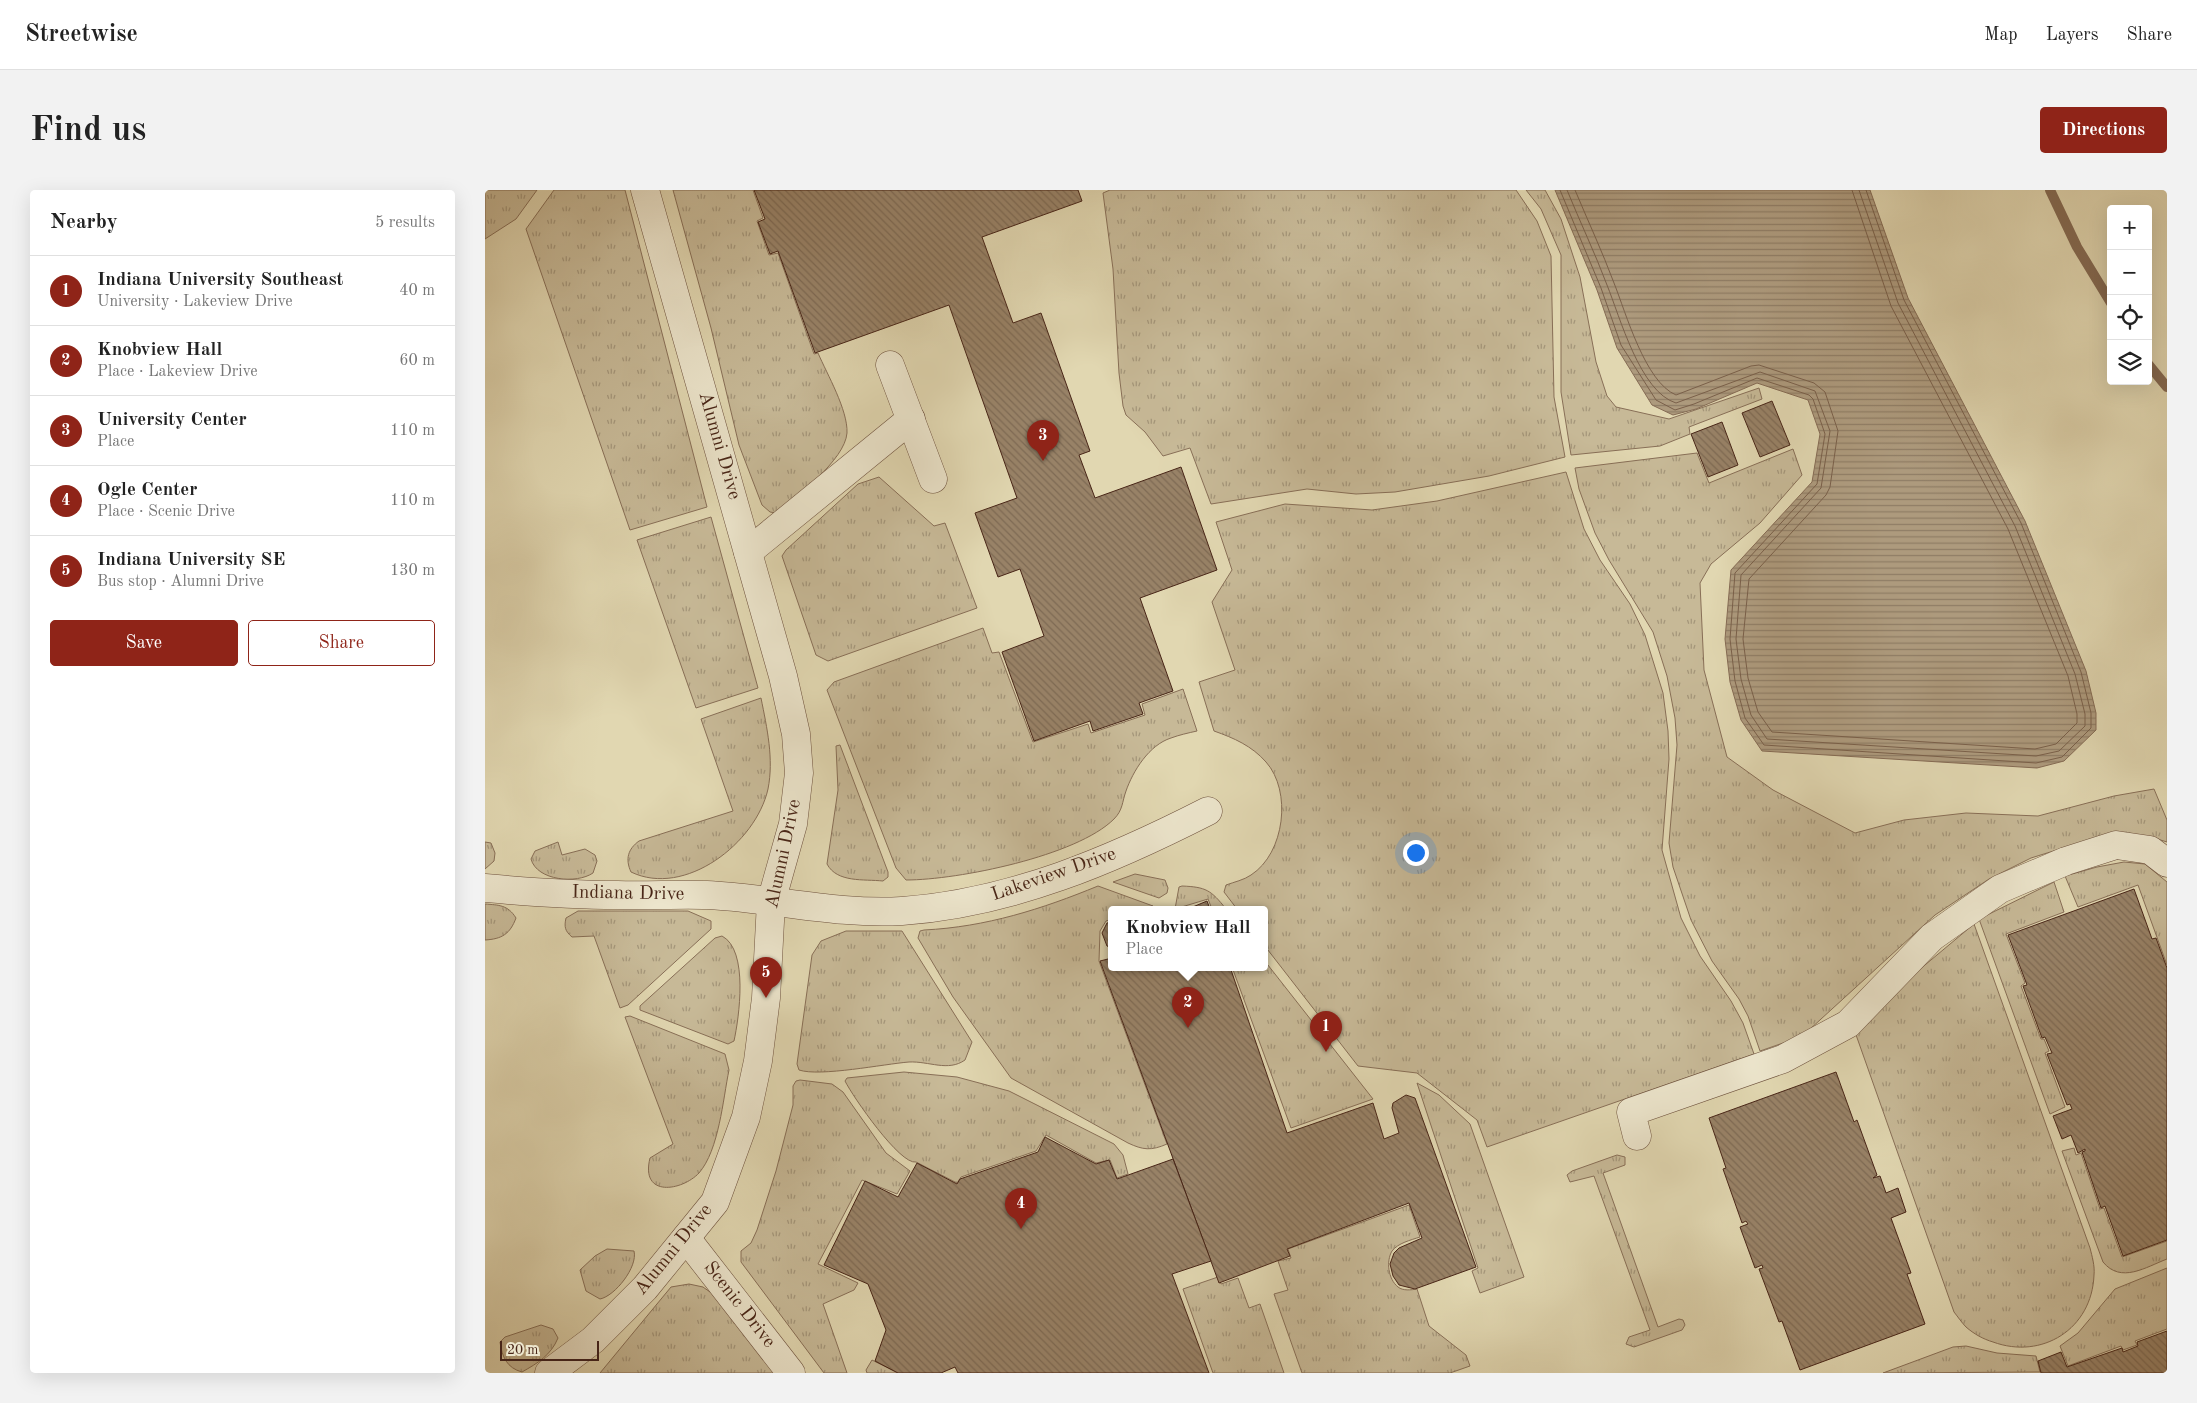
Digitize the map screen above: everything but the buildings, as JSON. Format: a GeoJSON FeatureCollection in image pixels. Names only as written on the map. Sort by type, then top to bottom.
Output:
{"type":"FeatureCollection","features":[{"type":"Feature","properties":{"kind":"street","name":"Alumni Drive"},"geometry":{"type":"LineString","coordinates":[[549,1373],[601,1333],[645,1288],[715,1202],[746,1117],[757,1061],[766,998],[771,902],[793,824],[799,774],[796,734],[749,552],[645,190]]}},
{"type":"Feature","properties":{"kind":"street"},"geometry":{"type":"LineString","coordinates":[[890,365],[933,478]]}},
{"type":"Feature","properties":{"kind":"street"},"geometry":{"type":"LineString","coordinates":[[749,552],[911,419]]}},
{"type":"Feature","properties":{"kind":"street","name":"Lakeview Drive"},"geometry":{"type":"LineString","coordinates":[[771,902],[820,908],[902,911],[977,901],[1020,891],[1058,878],[1147,842],[1208,811]]}},
{"type":"Feature","properties":{"kind":"street"},"geometry":{"type":"LineString","coordinates":[[1637,1136],[1631,1112],[1783,1059],[1848,1024],[1932,937],[2000,889],[2066,861],[2116,845],[2150,850],[2167,863]]}},
{"type":"Feature","properties":{"kind":"street","name":"Indiana Drive"},"geometry":{"type":"LineString","coordinates":[[485,888],[615,896],[708,895],[771,902]]}},
{"type":"Feature","properties":{"kind":"street","name":"Scenic Drive"},"geometry":{"type":"LineString","coordinates":[[685,1238],[791,1373]]}},
{"type":"Feature","properties":{"kind":"green space"},"geometry":{"type":"Polygon","coordinates":[[[485,190],[537,190],[516,219],[485,239],[485,190]]]}},
{"type":"Feature","properties":{"kind":"green space"},"geometry":{"type":"Polygon","coordinates":[[[554,190],[625,190],[707,507],[630,530],[526,229],[554,190]]]}},
{"type":"Feature","properties":{"kind":"green space"},"geometry":{"type":"Polygon","coordinates":[[[673,190],[753,190],[763,218],[757,221],[769,255],[778,253],[814,354],[818,353],[844,414],[847,433],[838,455],[818,477],[776,513],[770,512],[762,505],[739,445],[711,328],[673,190]]]}},
{"type":"Feature","properties":{"kind":"green space"},"geometry":{"type":"Polygon","coordinates":[[[1110,190],[1516,190],[1537,221],[1551,256],[1554,397],[1565,457],[1489,476],[1395,492],[1356,494],[1307,489],[1211,504],[1190,448],[1163,456],[1145,432],[1126,415],[1123,406],[1119,373],[1113,269],[1103,193],[1110,190]]]}},
{"type":"Feature","properties":{"kind":"green space"},"geometry":{"type":"Polygon","coordinates":[[[1526,190],[1545,190],[1561,219],[1580,277],[1596,362],[1607,396],[1616,407],[1669,419],[1759,388],[1762,399],[1689,427],[1690,434],[1660,446],[1571,455],[1561,392],[1561,255],[1541,209],[1526,190]]]}},
{"type":"Feature","properties":{"kind":"green space"},"geometry":{"type":"Polygon","coordinates":[[[1793,449],[1802,475],[1760,523],[1711,564],[1700,583],[1704,670],[1727,757],[1773,790],[1855,833],[1904,820],[1966,813],[2038,816],[2114,796],[2154,789],[2167,820],[2167,842],[2151,837],[2095,838],[2031,858],[1989,879],[1935,915],[1809,1030],[1786,1042],[1760,1051],[1748,1016],[1739,999],[1712,961],[1691,920],[1673,867],[1669,843],[1677,745],[1675,718],[1667,676],[1653,632],[1609,560],[1595,533],[1579,489],[1575,468],[1697,453],[1709,483],[1793,449]]]}},
{"type":"Feature","properties":{"kind":"green space"},"geometry":{"type":"Polygon","coordinates":[[[1566,472],[1584,529],[1600,560],[1630,604],[1645,635],[1663,693],[1668,731],[1669,759],[1662,850],[1681,918],[1700,956],[1731,1001],[1743,1023],[1754,1054],[1487,1147],[1477,1120],[1417,1073],[1358,1066],[1268,950],[1268,906],[1235,906],[1224,892],[1226,885],[1251,875],[1262,865],[1271,852],[1278,837],[1282,805],[1274,774],[1266,762],[1255,751],[1242,743],[1214,731],[1199,682],[1235,670],[1212,602],[1232,570],[1216,522],[1285,504],[1372,510],[1437,501],[1566,472]]]}},
{"type":"Feature","properties":{"kind":"green space"},"geometry":{"type":"Polygon","coordinates":[[[879,477],[934,526],[945,523],[977,608],[828,661],[816,655],[782,556],[786,550],[858,484],[879,477]]]}},
{"type":"Feature","properties":{"kind":"green space"},"geometry":{"type":"Polygon","coordinates":[[[711,517],[758,688],[696,708],[637,540],[711,517]]]}},
{"type":"Feature","properties":{"kind":"green space"},"geometry":{"type":"Polygon","coordinates":[[[983,628],[992,653],[999,652],[1033,742],[1088,724],[1091,733],[1145,715],[1142,704],[1183,689],[1197,731],[1163,741],[1149,753],[1133,775],[1119,812],[1114,819],[1097,832],[1046,855],[1016,863],[955,876],[906,880],[896,868],[827,690],[834,682],[983,628]]]}},
{"type":"Feature","properties":{"kind":"green space"},"geometry":{"type":"Polygon","coordinates":[[[761,698],[769,744],[770,778],[761,809],[749,828],[734,846],[715,860],[695,871],[673,878],[652,878],[631,872],[628,863],[630,851],[639,841],[733,811],[701,719],[761,698]]]}},
{"type":"Feature","properties":{"kind":"green space"},"geometry":{"type":"Polygon","coordinates":[[[840,745],[888,872],[888,877],[883,881],[844,877],[831,870],[827,864],[838,790],[836,746],[840,745]]]}},
{"type":"Feature","properties":{"kind":"green space"},"geometry":{"type":"Polygon","coordinates":[[[485,842],[491,843],[495,853],[494,861],[485,869],[485,842]]]}},
{"type":"Feature","properties":{"kind":"green space"},"geometry":{"type":"Polygon","coordinates":[[[558,842],[562,855],[585,849],[595,855],[597,861],[593,873],[577,879],[568,879],[549,876],[541,872],[531,859],[535,851],[558,842]]]}},
{"type":"Feature","properties":{"kind":"green space"},"geometry":{"type":"Polygon","coordinates":[[[2124,862],[2145,864],[2167,882],[2167,965],[2138,885],[2078,907],[2065,876],[2124,862]]]}},
{"type":"Feature","properties":{"kind":"green space"},"geometry":{"type":"Polygon","coordinates":[[[1135,874],[1165,880],[1168,888],[1167,893],[1159,898],[1113,882],[1135,874]]]}},
{"type":"Feature","properties":{"kind":"green space"},"geometry":{"type":"Polygon","coordinates":[[[2054,882],[2064,912],[2006,934],[2025,983],[2021,986],[2041,1039],[2044,1039],[2049,1051],[2045,1053],[2065,1107],[2050,1114],[1979,919],[2054,882]]]}},
{"type":"Feature","properties":{"kind":"green space"},"geometry":{"type":"Polygon","coordinates":[[[1098,886],[1153,906],[1108,906],[1108,920],[1100,931],[1099,961],[1167,1144],[1152,1149],[1128,1143],[1011,1078],[953,997],[918,938],[920,931],[992,921],[1056,902],[1098,886]]]}},
{"type":"Feature","properties":{"kind":"green space"},"geometry":{"type":"Polygon","coordinates":[[[1179,887],[1203,889],[1212,894],[1223,906],[1211,906],[1208,899],[1185,906],[1176,906],[1179,887]]]}},
{"type":"Feature","properties":{"kind":"green space"},"geometry":{"type":"Polygon","coordinates":[[[485,904],[499,905],[506,908],[516,918],[505,935],[485,940],[485,904]]]}},
{"type":"Feature","properties":{"kind":"green space"},"geometry":{"type":"Polygon","coordinates":[[[578,911],[688,911],[711,921],[711,929],[628,1005],[620,1008],[594,936],[572,937],[566,931],[566,918],[578,911]]]}},
{"type":"Feature","properties":{"kind":"green space"},"geometry":{"type":"Polygon","coordinates":[[[1974,924],[2090,1248],[2094,1265],[2091,1294],[2084,1311],[2074,1325],[2061,1336],[2046,1343],[2029,1347],[2011,1347],[1982,1338],[1966,1327],[1954,1312],[1855,1032],[1919,970],[1974,924]]]}},
{"type":"Feature","properties":{"kind":"green space"},"geometry":{"type":"Polygon","coordinates":[[[846,931],[902,931],[972,1042],[965,1060],[945,1066],[909,1062],[836,1071],[809,1072],[799,1070],[797,1064],[812,955],[821,941],[846,931]]]}},
{"type":"Feature","properties":{"kind":"green space"},"geometry":{"type":"Polygon","coordinates":[[[722,936],[730,944],[736,955],[739,969],[740,1001],[734,1041],[728,1044],[640,1010],[640,1006],[715,938],[722,936]]]}},
{"type":"Feature","properties":{"kind":"green space"},"geometry":{"type":"Polygon","coordinates":[[[1268,965],[1373,1099],[1291,1128],[1233,971],[1268,971],[1268,965]]]}},
{"type":"Feature","properties":{"kind":"green space"},"geometry":{"type":"Polygon","coordinates":[[[630,1016],[725,1054],[729,1070],[716,1138],[711,1151],[699,1173],[683,1184],[673,1187],[657,1185],[651,1180],[649,1171],[650,1158],[673,1144],[625,1017],[630,1016]]]}},
{"type":"Feature","properties":{"kind":"green space"},"geometry":{"type":"Polygon","coordinates":[[[904,1072],[957,1077],[1009,1091],[1114,1144],[1123,1155],[1128,1174],[1117,1178],[1110,1160],[1096,1163],[1046,1135],[1036,1151],[961,1177],[957,1183],[909,1160],[899,1153],[877,1129],[845,1081],[847,1078],[904,1072]]]}},
{"type":"Feature","properties":{"kind":"green space"},"geometry":{"type":"Polygon","coordinates":[[[796,1081],[832,1084],[843,1092],[886,1153],[910,1171],[897,1194],[862,1180],[818,1264],[858,1283],[854,1290],[823,1304],[847,1373],[824,1373],[741,1262],[741,1251],[751,1243],[757,1230],[776,1171],[793,1105],[793,1086],[796,1081]]]}},
{"type":"Feature","properties":{"kind":"green space"},"geometry":{"type":"Polygon","coordinates":[[[1417,1083],[1439,1095],[1470,1124],[1524,1277],[1480,1293],[1472,1271],[1478,1268],[1417,1083]]]}},
{"type":"Feature","properties":{"kind":"green space"},"geometry":{"type":"Polygon","coordinates":[[[2074,1148],[2076,1155],[2081,1153],[2100,1209],[2104,1208],[2122,1257],[2167,1241],[2167,1259],[2134,1272],[2126,1273],[2110,1269],[2103,1262],[2062,1151],[2074,1148]]]}},
{"type":"Feature","properties":{"kind":"green space"},"geometry":{"type":"Polygon","coordinates":[[[1617,1155],[1625,1157],[1625,1165],[1603,1173],[1658,1327],[1679,1319],[1683,1320],[1685,1325],[1682,1330],[1634,1347],[1626,1344],[1629,1337],[1650,1330],[1594,1176],[1570,1182],[1567,1175],[1572,1171],[1617,1155]]]}},
{"type":"Feature","properties":{"kind":"green space"},"geometry":{"type":"Polygon","coordinates":[[[1409,1205],[1420,1237],[1401,1244],[1392,1251],[1389,1260],[1390,1275],[1395,1284],[1400,1288],[1407,1290],[1417,1289],[1429,1326],[1466,1355],[1470,1366],[1450,1373],[1302,1373],[1274,1294],[1288,1290],[1278,1261],[1291,1258],[1288,1249],[1409,1205]]]}},
{"type":"Feature","properties":{"kind":"green space"},"geometry":{"type":"Polygon","coordinates":[[[607,1249],[634,1251],[634,1258],[624,1280],[606,1297],[600,1299],[586,1291],[580,1270],[595,1256],[607,1249]]]}},
{"type":"Feature","properties":{"kind":"green space"},"geometry":{"type":"Polygon","coordinates":[[[2167,1268],[2167,1329],[2135,1341],[2137,1345],[2123,1350],[2121,1346],[2068,1366],[2060,1346],[2078,1333],[2115,1289],[2167,1268]]]}},
{"type":"Feature","properties":{"kind":"green space"},"geometry":{"type":"Polygon","coordinates":[[[1218,1277],[1221,1284],[1238,1278],[1249,1308],[1260,1304],[1284,1373],[1213,1373],[1183,1289],[1218,1277]]]}},
{"type":"Feature","properties":{"kind":"green space"},"geometry":{"type":"Polygon","coordinates":[[[689,1284],[703,1287],[717,1297],[777,1373],[600,1373],[671,1287],[689,1284]]]}},
{"type":"Feature","properties":{"kind":"green space"},"geometry":{"type":"Polygon","coordinates":[[[541,1325],[553,1329],[558,1338],[552,1349],[539,1362],[522,1372],[513,1368],[504,1357],[500,1342],[505,1337],[541,1325]]]}},
{"type":"Feature","properties":{"kind":"green space"},"geometry":{"type":"Polygon","coordinates":[[[1966,1346],[1997,1353],[2036,1356],[2040,1372],[1883,1373],[1953,1347],[1966,1346]]]}},
{"type":"Feature","properties":{"kind":"green space"},"geometry":{"type":"Polygon","coordinates":[[[872,1360],[898,1373],[867,1373],[866,1370],[872,1360]]]}},
{"type":"Feature","properties":{"kind":"water"},"geometry":{"type":"Polygon","coordinates":[[[1555,190],[1870,190],[1908,298],[2025,521],[2086,671],[2096,713],[2096,730],[2064,761],[2037,768],[1762,751],[1741,720],[1730,682],[1725,639],[1731,570],[1812,482],[1820,434],[1808,400],[1757,383],[1696,409],[1673,415],[1652,405],[1617,348],[1597,290],[1555,190]]]}},
{"type":"Feature","properties":{"kind":"waterway"},"geometry":{"type":"LineString","coordinates":[[2050,190],[2077,247],[2107,296]]}},
{"type":"Feature","properties":{"kind":"waterway"},"geometry":{"type":"LineString","coordinates":[[2152,369],[2167,387]]}},
{"type":"Feature","properties":{"kind":"place","name":"University Center"},"geometry":{"type":"Point","coordinates":[1043,461]}},
{"type":"Feature","properties":{"kind":"place","name":"Indiana University SE"},"geometry":{"type":"Point","coordinates":[766,998]}},
{"type":"Feature","properties":{"kind":"place","name":"Knobview Hall"},"geometry":{"type":"Point","coordinates":[1188,1028]}},
{"type":"Feature","properties":{"kind":"place","name":"Indiana University Southeast"},"geometry":{"type":"Point","coordinates":[1326,1052]}},
{"type":"Feature","properties":{"kind":"place","name":"Ogle Center"},"geometry":{"type":"Point","coordinates":[1021,1229]}}]}
